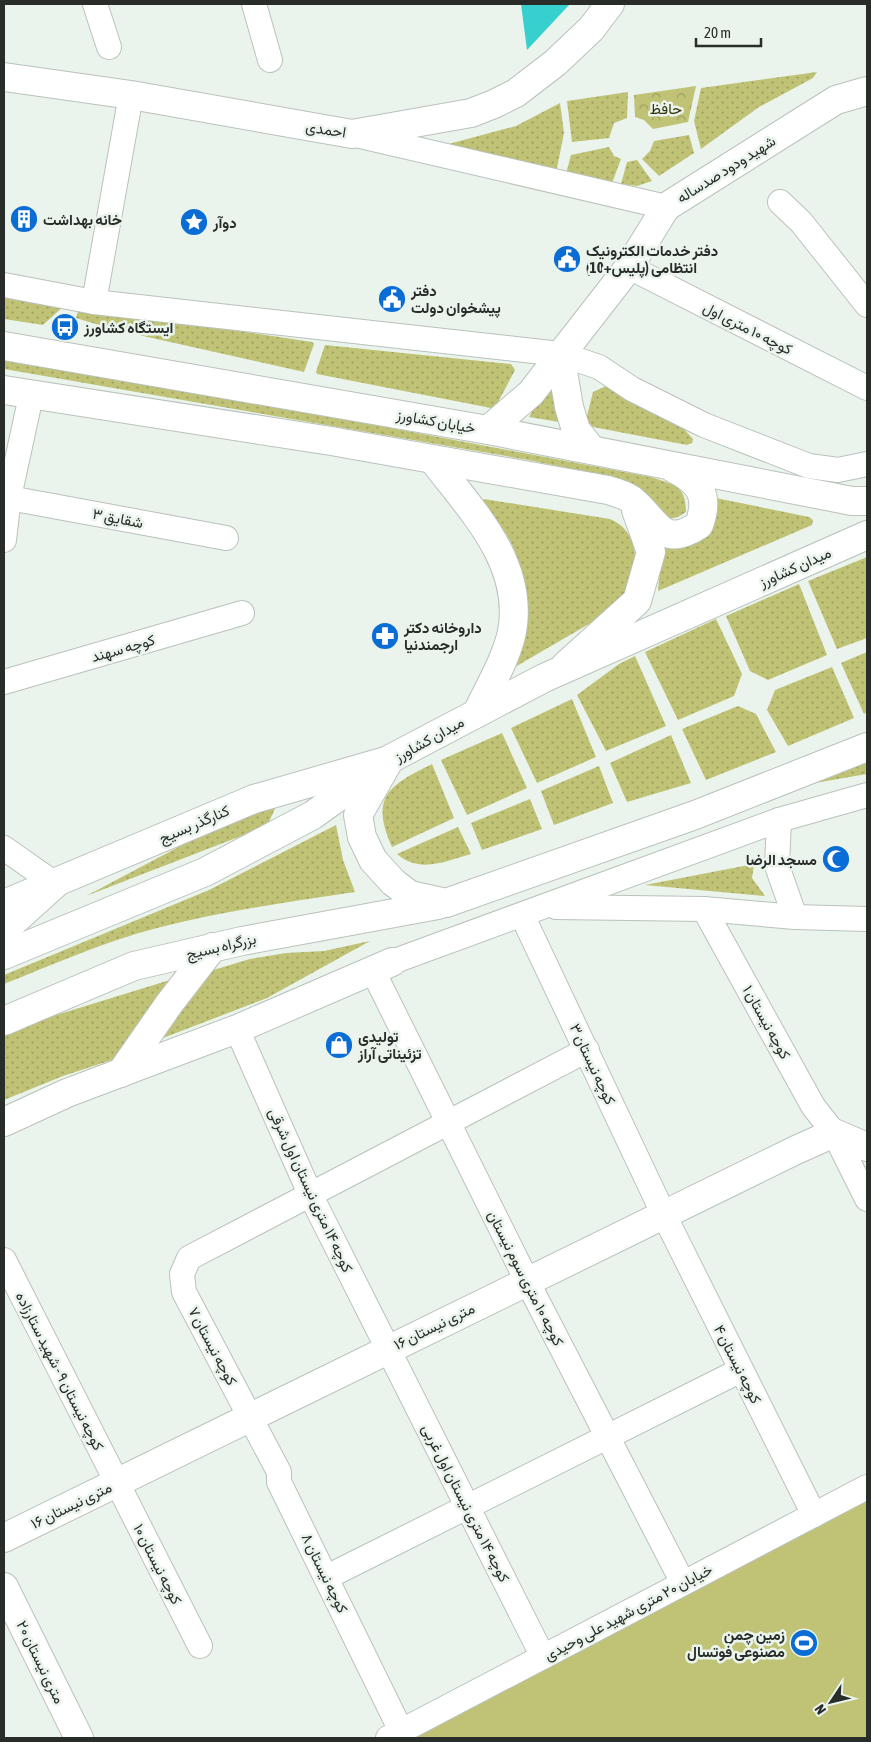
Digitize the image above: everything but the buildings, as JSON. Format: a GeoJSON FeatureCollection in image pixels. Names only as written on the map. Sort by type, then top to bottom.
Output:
{"type":"FeatureCollection","features":[{"type":"Feature","properties":{"kind":"main road","name":"احمدی"},"geometry":{"type":"LineString","coordinates":[[4,77],[131,95],[352,134],[470,113],[516,93],[555,63],[591,29],[610,4]]}},
{"type":"Feature","properties":{"kind":"main road","name":"شهید ودود صدساله"},"geometry":{"type":"LineString","coordinates":[[488,430],[531,393],[629,267],[666,206],[836,100],[867,91]]}},
{"type":"Feature","properties":{"kind":"main road","name":"خیابان کشاورز"},"geometry":{"type":"LineString","coordinates":[[4,346],[488,430],[661,462],[852,501],[867,501]]}},
{"type":"Feature","properties":{"kind":"main road"},"geometry":{"type":"LineString","coordinates":[[560,354],[569,407],[576,430],[591,449]]}},
{"type":"Feature","properties":{"kind":"main road"},"geometry":{"type":"LineString","coordinates":[[4,390],[31,396],[331,441],[434,461],[608,490],[632,499],[661,530],[674,536],[685,534],[699,525],[705,501],[700,488],[686,475],[661,462]]}},
{"type":"Feature","properties":{"kind":"main road"},"geometry":{"type":"LineString","coordinates":[[434,461],[487,532],[504,560],[514,592],[513,626],[500,664],[477,713]]}},
{"type":"Feature","properties":{"kind":"main road"},"geometry":{"type":"LineString","coordinates":[[558,672],[637,601],[651,552],[632,499]]}},
{"type":"Feature","properties":{"kind":"main road","name":"میدان کشاورز"},"geometry":{"type":"LineString","coordinates":[[446,903],[410,895],[393,882],[373,860],[362,837],[358,815],[390,760],[558,672],[867,535]]}},
{"type":"Feature","properties":{"kind":"main road"},"geometry":{"type":"LineString","coordinates":[[446,903],[695,815],[867,747]]}},
{"type":"Feature","properties":{"kind":"main road"},"geometry":{"type":"LineString","coordinates":[[4,954],[205,872],[313,815],[390,760]]}},
{"type":"Feature","properties":{"kind":"main road","name":"کنارگذر بسیج"},"geometry":{"type":"LineString","coordinates":[[4,904],[254,799],[390,760]]}},
{"type":"Feature","properties":{"kind":"main road"},"geometry":{"type":"LineString","coordinates":[[4,930],[55,884]]}},
{"type":"Feature","properties":{"kind":"main road","name":"بزرگراه بسیج"},"geometry":{"type":"LineString","coordinates":[[4,1020],[134,966],[213,947],[446,903]]}},
{"type":"Feature","properties":{"kind":"main road"},"geometry":{"type":"LineString","coordinates":[[121,1073],[213,947]]}},
{"type":"Feature","properties":{"kind":"main road"},"geometry":{"type":"LineString","coordinates":[[4,1122],[121,1073],[237,1029],[383,966]]}},
{"type":"Feature","properties":{"kind":"main road"},"geometry":{"type":"LineString","coordinates":[[834,1133],[867,1147]]}},
{"type":"Feature","properties":{"kind":"main road","name":"۱۶ متری نیستان"},"geometry":{"type":"LineString","coordinates":[[4,1538],[663,1213],[834,1133]]}},
{"type":"Feature","properties":{"kind":"main road","name":"۲۰ متری نیستان"},"geometry":{"type":"LineString","coordinates":[[4,1587],[79,1738]]}},
{"type":"Feature","properties":{"kind":"street"},"geometry":{"type":"LineString","coordinates":[[95,4],[109,47]]}},
{"type":"Feature","properties":{"kind":"street"},"geometry":{"type":"LineString","coordinates":[[254,4],[270,60]]}},
{"type":"Feature","properties":{"kind":"street"},"geometry":{"type":"LineString","coordinates":[[94,302],[131,95]]}},
{"type":"Feature","properties":{"kind":"street"},"geometry":{"type":"LineString","coordinates":[[352,134],[666,206]]}},
{"type":"Feature","properties":{"kind":"street"},"geometry":{"type":"LineString","coordinates":[[780,202],[801,222],[867,305]]}},
{"type":"Feature","properties":{"kind":"street","name":"کوچه ۱۰ متری اول"},"geometry":{"type":"LineString","coordinates":[[629,267],[867,388]]}},
{"type":"Feature","properties":{"kind":"street"},"geometry":{"type":"LineString","coordinates":[[4,285],[94,302],[560,354],[599,367],[632,389],[704,425],[809,466],[838,470],[867,464]]}},
{"type":"Feature","properties":{"kind":"street"},"geometry":{"type":"LineString","coordinates":[[4,540],[7,497],[31,396]]}},
{"type":"Feature","properties":{"kind":"street","name":"شقایق ۳"},"geometry":{"type":"LineString","coordinates":[[7,497],[226,538]]}},
{"type":"Feature","properties":{"kind":"street","name":"کوچه سهند"},"geometry":{"type":"LineString","coordinates":[[4,682],[242,613]]}},
{"type":"Feature","properties":{"kind":"street"},"geometry":{"type":"LineString","coordinates":[[383,966],[779,820],[867,795]]}},
{"type":"Feature","properties":{"kind":"street"},"geometry":{"type":"LineString","coordinates":[[779,820],[777,866],[795,917]]}},
{"type":"Feature","properties":{"kind":"street"},"geometry":{"type":"LineString","coordinates":[[4,848],[55,884]]}},
{"type":"Feature","properties":{"kind":"street"},"geometry":{"type":"LineString","coordinates":[[532,911],[704,909],[795,917],[867,919]]}},
{"type":"Feature","properties":{"kind":"street","name":"کوچه نیستان ۱"},"geometry":{"type":"LineString","coordinates":[[704,909],[813,1106],[834,1133],[867,1198]]}},
{"type":"Feature","properties":{"kind":"street","name":"کوچه نیستان ۳"},"geometry":{"type":"LineString","coordinates":[[532,911],[586,1050],[663,1213]]}},
{"type":"Feature","properties":{"kind":"street","name":"کوچه ۱۰ متری سوم نیستان"},"geometry":{"type":"LineString","coordinates":[[383,966],[449,1122],[527,1281],[683,1583]]}},
{"type":"Feature","properties":{"kind":"street","name":"کوچه ۱۴ متری نیستان اول شرقی"},"geometry":{"type":"LineString","coordinates":[[237,1029],[311,1196],[388,1349]]}},
{"type":"Feature","properties":{"kind":"street"},"geometry":{"type":"LineString","coordinates":[[311,1196],[586,1050]]}},
{"type":"Feature","properties":{"kind":"street","name":"کوچه نیستان ۷"},"geometry":{"type":"LineString","coordinates":[[250,1416],[184,1292],[182,1274],[189,1258],[311,1196]]}},
{"type":"Feature","properties":{"kind":"street","name":"کوچه نیستان ۴"},"geometry":{"type":"LineString","coordinates":[[663,1213],[814,1515]]}},
{"type":"Feature","properties":{"kind":"street","name":"کوچه نیستان ۹ - شهید ستارزاده"},"geometry":{"type":"LineString","coordinates":[[4,1260],[117,1482]]}},
{"type":"Feature","properties":{"kind":"street","name":"کوچه ۱۴ متری نیستان اول غربی"},"geometry":{"type":"LineString","coordinates":[[388,1349],[544,1657]]}},
{"type":"Feature","properties":{"kind":"street"},"geometry":{"type":"LineString","coordinates":[[328,1577],[742,1370]]}},
{"type":"Feature","properties":{"kind":"street","name":"کوچه نیستان ۸"},"geometry":{"type":"LineString","coordinates":[[250,1416],[279,1472],[280,1482],[328,1577],[395,1735]]}},
{"type":"Feature","properties":{"kind":"street","name":"کوچه نیستان ۱۰"},"geometry":{"type":"LineString","coordinates":[[117,1482],[200,1646]]}},
{"type":"Feature","properties":{"kind":"street","name":"خیابان ۲۰ متری شهید علی وحیدی"},"geometry":{"type":"LineString","coordinates":[[395,1735],[867,1487]]}},
{"type":"Feature","properties":{"kind":"green space"},"geometry":{"type":"Polygon","coordinates":[[[817,72],[813,78],[759,107],[701,149],[694,121],[701,88],[817,72]]]}},
{"type":"Feature","properties":{"kind":"green space","name":"حافظ"},"geometry":{"type":"Polygon","coordinates":[[[696,86],[688,122],[653,129],[644,120],[635,117],[634,95],[696,86]]]}},
{"type":"Feature","properties":{"kind":"green space"},"geometry":{"type":"Polygon","coordinates":[[[628,92],[627,118],[614,123],[609,138],[572,142],[567,101],[628,92]]]}},
{"type":"Feature","properties":{"kind":"green space"},"geometry":{"type":"Polygon","coordinates":[[[560,103],[564,133],[556,173],[430,149],[516,126],[560,103]]]}},
{"type":"Feature","properties":{"kind":"green space"},"geometry":{"type":"Polygon","coordinates":[[[689,135],[694,153],[659,176],[642,159],[650,151],[654,141],[689,135]]]}},
{"type":"Feature","properties":{"kind":"green space"},"geometry":{"type":"Polygon","coordinates":[[[609,147],[614,156],[621,159],[612,183],[566,174],[571,155],[609,147]]]}},
{"type":"Feature","properties":{"kind":"green space"},"geometry":{"type":"Polygon","coordinates":[[[637,160],[652,181],[637,186],[621,184],[627,162],[637,160]]]}},
{"type":"Feature","properties":{"kind":"green space"},"geometry":{"type":"Polygon","coordinates":[[[4,292],[64,306],[43,325],[4,319],[4,292]]]}},
{"type":"Feature","properties":{"kind":"green space"},"geometry":{"type":"Polygon","coordinates":[[[79,307],[312,342],[314,344],[304,372],[112,329],[76,318],[79,307]]]}},
{"type":"Feature","properties":{"kind":"green space"},"geometry":{"type":"Polygon","coordinates":[[[325,345],[511,364],[515,370],[495,408],[491,408],[317,374],[325,345]]]}},
{"type":"Feature","properties":{"kind":"green space"},"geometry":{"type":"Polygon","coordinates":[[[4,355],[651,477],[672,484],[681,491],[684,496],[686,512],[678,517],[669,519],[650,508],[617,478],[528,460],[4,369],[4,355]]]}},
{"type":"Feature","properties":{"kind":"green space"},"geometry":{"type":"Polygon","coordinates":[[[552,378],[559,422],[529,417],[552,378]]]}},
{"type":"Feature","properties":{"kind":"green space"},"geometry":{"type":"Polygon","coordinates":[[[606,386],[616,389],[683,428],[693,439],[692,443],[687,445],[593,427],[586,420],[593,392],[606,386]]]}},
{"type":"Feature","properties":{"kind":"green space"},"geometry":{"type":"Polygon","coordinates":[[[716,498],[809,517],[813,520],[812,525],[658,591],[662,545],[716,498]]]}},
{"type":"Feature","properties":{"kind":"green space"},"geometry":{"type":"Polygon","coordinates":[[[484,499],[610,519],[619,524],[626,530],[633,546],[636,564],[635,584],[613,610],[515,667],[524,619],[523,586],[520,569],[516,554],[506,534],[481,503],[484,499]]]}},
{"type":"Feature","properties":{"kind":"green space"},"geometry":{"type":"Polygon","coordinates":[[[867,557],[867,638],[837,649],[808,581],[867,557]]]}},
{"type":"Feature","properties":{"kind":"green space"},"geometry":{"type":"Polygon","coordinates":[[[799,584],[827,655],[768,680],[750,671],[726,616],[799,584]]]}},
{"type":"Feature","properties":{"kind":"green space"},"geometry":{"type":"Polygon","coordinates":[[[716,619],[742,674],[734,696],[678,720],[645,652],[716,619]]]}},
{"type":"Feature","properties":{"kind":"green space"},"geometry":{"type":"Polygon","coordinates":[[[867,652],[867,712],[864,714],[841,663],[867,652]]]}},
{"type":"Feature","properties":{"kind":"green space"},"geometry":{"type":"Polygon","coordinates":[[[635,656],[666,726],[606,751],[577,695],[619,664],[635,656]]]}},
{"type":"Feature","properties":{"kind":"green space"},"geometry":{"type":"Polygon","coordinates":[[[832,667],[854,718],[788,746],[767,710],[775,690],[832,667]]]}},
{"type":"Feature","properties":{"kind":"green space"},"geometry":{"type":"Polygon","coordinates":[[[572,699],[596,757],[537,783],[511,728],[572,699]]]}},
{"type":"Feature","properties":{"kind":"green space"},"geometry":{"type":"Polygon","coordinates":[[[738,706],[756,714],[776,752],[706,780],[682,729],[738,706]]]}},
{"type":"Feature","properties":{"kind":"green space"},"geometry":{"type":"Polygon","coordinates":[[[502,733],[527,788],[467,815],[441,760],[502,733]]]}},
{"type":"Feature","properties":{"kind":"green space"},"geometry":{"type":"Polygon","coordinates":[[[671,735],[691,783],[627,802],[610,763],[671,735]]]}},
{"type":"Feature","properties":{"kind":"green space"},"geometry":{"type":"Polygon","coordinates":[[[867,760],[867,774],[809,784],[867,760]]]}},
{"type":"Feature","properties":{"kind":"green space"},"geometry":{"type":"Polygon","coordinates":[[[432,764],[454,818],[392,847],[385,830],[383,804],[395,786],[432,764]]]}},
{"type":"Feature","properties":{"kind":"green space"},"geometry":{"type":"Polygon","coordinates":[[[599,766],[613,803],[554,825],[541,791],[599,766]]]}},
{"type":"Feature","properties":{"kind":"green space"},"geometry":{"type":"Polygon","coordinates":[[[530,799],[542,829],[482,850],[471,823],[530,799]]]}},
{"type":"Feature","properties":{"kind":"green space"},"geometry":{"type":"Polygon","coordinates":[[[279,800],[267,826],[86,896],[258,805],[279,800]]]}},
{"type":"Feature","properties":{"kind":"green space"},"geometry":{"type":"Polygon","coordinates":[[[336,825],[343,860],[355,892],[280,903],[157,928],[98,947],[4,984],[4,975],[209,890],[336,825]]]}},
{"type":"Feature","properties":{"kind":"green space"},"geometry":{"type":"Polygon","coordinates":[[[458,827],[471,854],[424,865],[406,860],[397,854],[458,827]]]}},
{"type":"Feature","properties":{"kind":"green space"},"geometry":{"type":"Polygon","coordinates":[[[754,864],[752,878],[765,896],[645,885],[754,864]]]}},
{"type":"Feature","properties":{"kind":"green space"},"geometry":{"type":"Polygon","coordinates":[[[370,941],[267,998],[163,1038],[210,971],[250,959],[286,953],[324,951],[370,941]]]}},
{"type":"Feature","properties":{"kind":"green space"},"geometry":{"type":"Polygon","coordinates":[[[173,979],[115,1059],[63,1076],[4,1100],[4,1035],[24,1025],[173,979]]]}},
{"type":"Feature","properties":{"kind":"green space"},"geometry":{"type":"Polygon","coordinates":[[[867,1499],[867,1738],[415,1738],[867,1499]]]}},
{"type":"Feature","properties":{"kind":"water"},"geometry":{"type":"Polygon","coordinates":[[[521,4],[570,4],[527,50],[521,4]]]}},
{"type":"Feature","properties":{"kind":"place","name":"خانه بهداشت"},"geometry":{"type":"Point","coordinates":[24,219]}},
{"type":"Feature","properties":{"kind":"place","name":"دوآر"},"geometry":{"type":"Point","coordinates":[194,222]}},
{"type":"Feature","properties":{"kind":"place","name":"دفتر خدمات الکترونیک انتظامی (پلیس+10)"},"geometry":{"type":"Point","coordinates":[567,259]}},
{"type":"Feature","properties":{"kind":"place","name":"دفتر پیشخوان دولت"},"geometry":{"type":"Point","coordinates":[392,299]}},
{"type":"Feature","properties":{"kind":"place","name":"ایستگاه کشاورز"},"geometry":{"type":"Point","coordinates":[65,327]}},
{"type":"Feature","properties":{"kind":"place","name":"داروخانه دکتر ارجمندنیا"},"geometry":{"type":"Point","coordinates":[385,636]}},
{"type":"Feature","properties":{"kind":"place","name":"مسجد الرضا"},"geometry":{"type":"Point","coordinates":[836,859]}},
{"type":"Feature","properties":{"kind":"place","name":"تولیدی تزئیناتی آراز"},"geometry":{"type":"Point","coordinates":[339,1045]}},
{"type":"Feature","properties":{"kind":"place","name":"زمین چمن مصنوعی فوتسال"},"geometry":{"type":"Point","coordinates":[804,1643]}}]}
